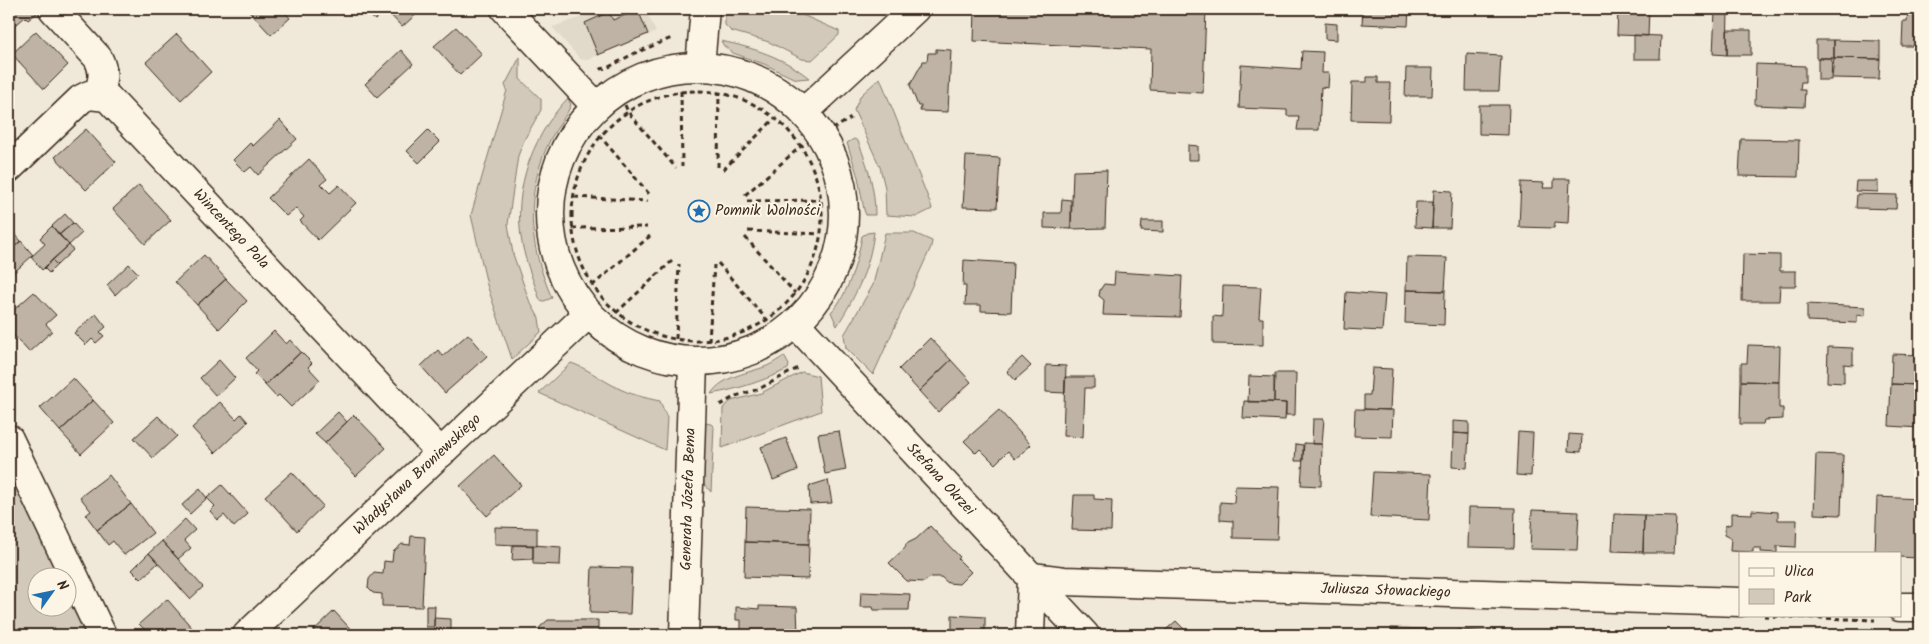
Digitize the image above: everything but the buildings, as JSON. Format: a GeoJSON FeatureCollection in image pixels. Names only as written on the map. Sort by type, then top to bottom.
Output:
{"type":"FeatureCollection","features":[{"type":"Feature","properties":{"kind":"street"},"geometry":{"type":"LineString","coordinates":[[9,168],[81,100],[89,95],[98,94],[104,77],[102,65],[98,58],[53,9]]}},
{"type":"Feature","properties":{"kind":"street"},"geometry":{"type":"LineString","coordinates":[[505,9],[596,106]]}},
{"type":"Feature","properties":{"kind":"street"},"geometry":{"type":"LineString","coordinates":[[700,66],[705,9]]}},
{"type":"Feature","properties":{"kind":"street"},"geometry":{"type":"LineString","coordinates":[[804,112],[915,9]]}},
{"type":"Feature","properties":{"kind":"street"},"geometry":{"type":"LineString","coordinates":[[700,66],[727,69],[755,79],[783,94],[804,112],[838,169],[843,200],[844,229],[828,284],[796,324],[740,356],[701,352],[650,354],[621,339],[588,314],[572,293],[560,270],[551,232],[550,197],[557,169],[568,142],[596,106],[618,91],[646,79],[671,71],[700,66]]}},
{"type":"Feature","properties":{"kind":"street","name":"Wincentego Pola"},"geometry":{"type":"LineString","coordinates":[[98,94],[107,97],[441,453]]}},
{"type":"Feature","properties":{"kind":"street","name":"Władysława Broniewskiego"},"geometry":{"type":"LineString","coordinates":[[247,635],[588,314]]}},
{"type":"Feature","properties":{"kind":"street","name":"Stefana Okrzei"},"geometry":{"type":"LineString","coordinates":[[796,324],[1084,635]]}},
{"type":"Feature","properties":{"kind":"street","name":"Generała Józefa Bema"},"geometry":{"type":"LineString","coordinates":[[684,635],[701,352]]}},
{"type":"Feature","properties":{"kind":"street"},"geometry":{"type":"LineString","coordinates":[[9,439],[102,635]]}},
{"type":"Feature","properties":{"kind":"street"},"geometry":{"type":"LineString","coordinates":[[1030,635],[1032,577]]}},
{"type":"Feature","properties":{"kind":"street","name":"Juliusza Słowackiego"},"geometry":{"type":"LineString","coordinates":[[1032,577],[1064,581],[1739,602]]}},
{"type":"Feature","properties":{"kind":"street"},"geometry":{"type":"LineString","coordinates":[[1902,611],[1920,607]]}},
{"type":"Feature","properties":{"kind":"path"},"geometry":{"type":"LineString","coordinates":[[596,70],[607,68],[633,54],[678,35]]}},
{"type":"Feature","properties":{"kind":"path"},"geometry":{"type":"LineString","coordinates":[[708,90],[746,100],[781,122],[812,166],[822,211],[819,246],[802,285],[795,294],[782,309],[756,327],[701,352],[676,339],[654,335],[616,313],[595,292],[581,267],[572,228],[574,197],[580,165],[599,135],[628,112],[673,92],[708,90]]}},
{"type":"Feature","properties":{"kind":"path"},"geometry":{"type":"LineString","coordinates":[[681,91],[682,166]]}},
{"type":"Feature","properties":{"kind":"path"},"geometry":{"type":"LineString","coordinates":[[718,167],[719,93]]}},
{"type":"Feature","properties":{"kind":"path"},"geometry":{"type":"LineString","coordinates":[[628,112],[676,168]]}},
{"type":"Feature","properties":{"kind":"path"},"geometry":{"type":"LineString","coordinates":[[723,170],[775,118]]}},
{"type":"Feature","properties":{"kind":"path"},"geometry":{"type":"LineString","coordinates":[[839,126],[851,118]]}},
{"type":"Feature","properties":{"kind":"path"},"geometry":{"type":"LineString","coordinates":[[599,135],[650,195]]}},
{"type":"Feature","properties":{"kind":"path"},"geometry":{"type":"LineString","coordinates":[[745,194],[800,148]]}},
{"type":"Feature","properties":{"kind":"path"},"geometry":{"type":"LineString","coordinates":[[574,197],[648,201]]}},
{"type":"Feature","properties":{"kind":"path"},"geometry":{"type":"LineString","coordinates":[[747,201],[820,200]]}},
{"type":"Feature","properties":{"kind":"path"},"geometry":{"type":"LineString","coordinates":[[572,228],[647,228]]}},
{"type":"Feature","properties":{"kind":"path"},"geometry":{"type":"LineString","coordinates":[[748,231],[820,234]]}},
{"type":"Feature","properties":{"kind":"path"},"geometry":{"type":"LineString","coordinates":[[592,286],[650,236]]}},
{"type":"Feature","properties":{"kind":"path"},"geometry":{"type":"LineString","coordinates":[[745,237],[795,294]]}},
{"type":"Feature","properties":{"kind":"path"},"geometry":{"type":"LineString","coordinates":[[616,313],[672,261]]}},
{"type":"Feature","properties":{"kind":"path"},"geometry":{"type":"LineString","coordinates":[[676,339],[679,264]]}},
{"type":"Feature","properties":{"kind":"path"},"geometry":{"type":"LineString","coordinates":[[701,352],[716,264],[767,320]]}},
{"type":"Feature","properties":{"kind":"path"},"geometry":{"type":"LineString","coordinates":[[717,410],[724,401],[759,389],[806,364]]}},
{"type":"Feature","properties":{"kind":"shaded area"},"geometry":{"type":"Polygon","coordinates":[[[606,9],[645,9],[656,32],[586,60],[580,59],[552,27],[606,9]]]}},
{"type":"Feature","properties":{"kind":"green space"},"geometry":{"type":"Polygon","coordinates":[[[725,9],[789,9],[839,31],[839,35],[812,60],[802,59],[769,42],[731,31],[725,25],[725,9]]]}},
{"type":"Feature","properties":{"kind":"green space"},"geometry":{"type":"Polygon","coordinates":[[[721,41],[768,54],[789,64],[809,78],[798,79],[791,77],[764,64],[733,53],[721,41]]]}},
{"type":"Feature","properties":{"kind":"green space"},"geometry":{"type":"Polygon","coordinates":[[[520,57],[520,79],[541,99],[541,110],[524,140],[518,156],[508,224],[513,254],[529,300],[539,318],[541,332],[512,359],[487,285],[471,215],[507,90],[505,85],[520,57]]]}},
{"type":"Feature","properties":{"kind":"green space"},"geometry":{"type":"Polygon","coordinates":[[[880,78],[931,205],[932,209],[916,217],[886,215],[885,188],[880,167],[854,110],[861,95],[880,78]]]}},
{"type":"Feature","properties":{"kind":"green space"},"geometry":{"type":"Polygon","coordinates":[[[568,98],[571,105],[551,138],[542,158],[533,199],[534,238],[544,278],[552,298],[544,301],[540,300],[525,256],[519,213],[521,192],[533,151],[554,114],[568,98]]]}},
{"type":"Feature","properties":{"kind":"green space"},"geometry":{"type":"Polygon","coordinates":[[[854,139],[858,141],[868,168],[874,196],[875,215],[866,215],[864,210],[858,177],[847,143],[854,139]]]}},
{"type":"Feature","properties":{"kind":"green space"},"geometry":{"type":"Polygon","coordinates":[[[874,232],[866,269],[850,304],[837,326],[831,312],[847,287],[855,266],[862,236],[874,232]]]}},
{"type":"Feature","properties":{"kind":"green space"},"geometry":{"type":"Polygon","coordinates":[[[885,233],[914,233],[932,241],[931,247],[873,375],[846,348],[844,335],[873,285],[885,233]]]}},
{"type":"Feature","properties":{"kind":"green space"},"geometry":{"type":"Polygon","coordinates":[[[784,356],[789,365],[788,369],[751,384],[711,394],[729,379],[767,366],[784,356]]]}},
{"type":"Feature","properties":{"kind":"green space"},"geometry":{"type":"Polygon","coordinates":[[[571,363],[637,396],[660,401],[667,418],[665,450],[539,393],[571,363]]]}},
{"type":"Feature","properties":{"kind":"green space"},"geometry":{"type":"Polygon","coordinates":[[[802,372],[818,376],[821,411],[722,448],[723,408],[731,401],[761,393],[802,372]]]}},
{"type":"Feature","properties":{"kind":"green space"},"geometry":{"type":"Polygon","coordinates":[[[705,423],[711,424],[714,427],[711,492],[703,483],[705,423]]]}},
{"type":"Feature","properties":{"kind":"green space"},"geometry":{"type":"Polygon","coordinates":[[[9,463],[56,566],[28,566],[28,616],[78,616],[78,613],[88,635],[9,635],[9,463]]]}},
{"type":"Feature","properties":{"kind":"place","name":"Pomnik Wolności"},"geometry":{"type":"Point","coordinates":[699,211]}}]}
